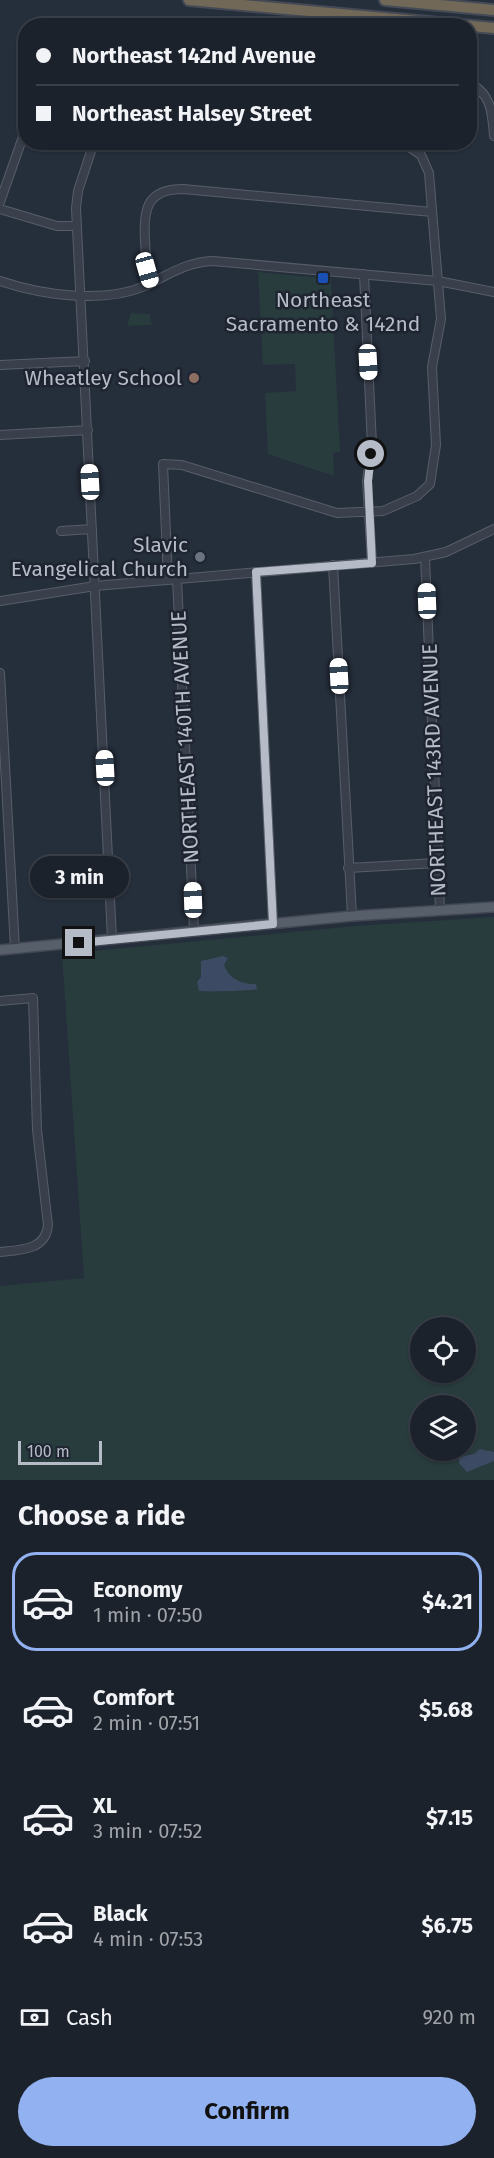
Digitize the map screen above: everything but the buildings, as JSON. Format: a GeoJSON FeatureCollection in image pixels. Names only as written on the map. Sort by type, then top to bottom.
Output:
{"type":"FeatureCollection","features":[{"type":"Feature","properties":{"kind":"highway"},"geometry":{"type":"LineString","coordinates":[[189,0],[385,18]]}},
{"type":"Feature","properties":{"kind":"highway"},"geometry":{"type":"LineString","coordinates":[[385,0],[494,10]]}},
{"type":"Feature","properties":{"kind":"highway"},"geometry":{"type":"LineString","coordinates":[[477,26],[494,28]]}},
{"type":"Feature","properties":{"kind":"main road"},"geometry":{"type":"LineString","coordinates":[[0,950],[352,916],[494,907]]}},
{"type":"Feature","properties":{"kind":"street"},"geometry":{"type":"LineString","coordinates":[[477,90],[490,104],[494,136]]}},
{"type":"Feature","properties":{"kind":"street"},"geometry":{"type":"LineString","coordinates":[[0,202],[18,150]]}},
{"type":"Feature","properties":{"kind":"street"},"geometry":{"type":"LineString","coordinates":[[91,150],[78,191],[77,226],[112,939]]}},
{"type":"Feature","properties":{"kind":"street"},"geometry":{"type":"LineString","coordinates":[[369,512],[383,511],[423,492],[433,479],[436,453],[432,367],[441,326],[429,173],[421,155],[416,150]]}},
{"type":"Feature","properties":{"kind":"street"},"geometry":{"type":"LineString","coordinates":[[150,283],[147,270],[144,214],[154,197],[167,190],[183,189],[432,212]]}},
{"type":"Feature","properties":{"kind":"street"},"geometry":{"type":"LineString","coordinates":[[0,209],[57,226],[77,226]]}},
{"type":"Feature","properties":{"kind":"street"},"geometry":{"type":"LineString","coordinates":[[0,281],[36,292],[81,294],[125,291],[150,283],[186,265],[204,261],[364,274],[438,282],[494,292]]}},
{"type":"Feature","properties":{"kind":"street"},"geometry":{"type":"LineString","coordinates":[[364,274],[372,445],[368,481],[372,563]]}},
{"type":"Feature","properties":{"kind":"street"},"geometry":{"type":"LineString","coordinates":[[0,365],[85,361]]}},
{"type":"Feature","properties":{"kind":"street"},"geometry":{"type":"LineString","coordinates":[[0,435],[88,430]]}},
{"type":"Feature","properties":{"kind":"street","name":"NORTHEAST 140TH AVENUE"},"geometry":{"type":"LineString","coordinates":[[194,932],[173,579],[163,464],[182,465],[332,513],[369,512]]}},
{"type":"Feature","properties":{"kind":"street"},"geometry":{"type":"LineString","coordinates":[[61,531],[92,529]]}},
{"type":"Feature","properties":{"kind":"street"},"geometry":{"type":"LineString","coordinates":[[0,601],[95,586],[425,557],[446,552],[494,529]]}},
{"type":"Feature","properties":{"kind":"street","name":"NORTHEAST 143RD AVENUE"},"geometry":{"type":"LineString","coordinates":[[425,557],[440,910]]}},
{"type":"Feature","properties":{"kind":"street"},"geometry":{"type":"LineString","coordinates":[[333,565],[352,916]]}},
{"type":"Feature","properties":{"kind":"street"},"geometry":{"type":"LineString","coordinates":[[256,572],[273,924]]}},
{"type":"Feature","properties":{"kind":"street"},"geometry":{"type":"LineString","coordinates":[[0,673],[2,764],[15,949]]}},
{"type":"Feature","properties":{"kind":"street"},"geometry":{"type":"LineString","coordinates":[[348,868],[437,863]]}},
{"type":"Feature","properties":{"kind":"street"},"geometry":{"type":"LineString","coordinates":[[0,1001],[33,998],[37,1130],[47,1232],[43,1241],[31,1247],[0,1252]]}},
{"type":"Feature","properties":{"kind":"shaded area"},"geometry":{"type":"Polygon","coordinates":[[[258,272],[331,279],[340,452],[333,453],[334,476],[268,454],[265,393],[296,391],[295,364],[263,365],[258,272]]]}},
{"type":"Feature","properties":{"kind":"shaded area"},"geometry":{"type":"Polygon","coordinates":[[[131,313],[150,314],[152,325],[127,326],[131,313]]]}},
{"type":"Feature","properties":{"kind":"shaded area"},"geometry":{"type":"Polygon","coordinates":[[[494,917],[494,1480],[0,1480],[0,1286],[84,1278],[62,954],[356,926],[494,917]]]}},
{"type":"Feature","properties":{"kind":"water"},"geometry":{"type":"Polygon","coordinates":[[[223,956],[228,958],[224,965],[232,977],[241,982],[256,984],[257,989],[199,991],[197,982],[201,977],[201,961],[223,956]]]}},
{"type":"Feature","properties":{"kind":"water"},"geometry":{"type":"Polygon","coordinates":[[[480,1449],[494,1452],[494,1461],[467,1472],[459,1461],[476,1461],[476,1452],[480,1449]]]}},
{"type":"Feature","properties":{"kind":"place","name":"Northeast Sacramento & 142nd"},"geometry":{"type":"Point","coordinates":[323,278]}},
{"type":"Feature","properties":{"kind":"place","name":"Wheatley School"},"geometry":{"type":"Point","coordinates":[194,378]}},
{"type":"Feature","properties":{"kind":"place","name":"Slavic Evangelical Church"},"geometry":{"type":"Point","coordinates":[200,557]}},
{"type":"Feature","properties":{"kind":"route"},"geometry":{"type":"LineString","coordinates":[[79,943],[273,924],[256,572],[372,563],[368,481],[371,454]]}}]}
